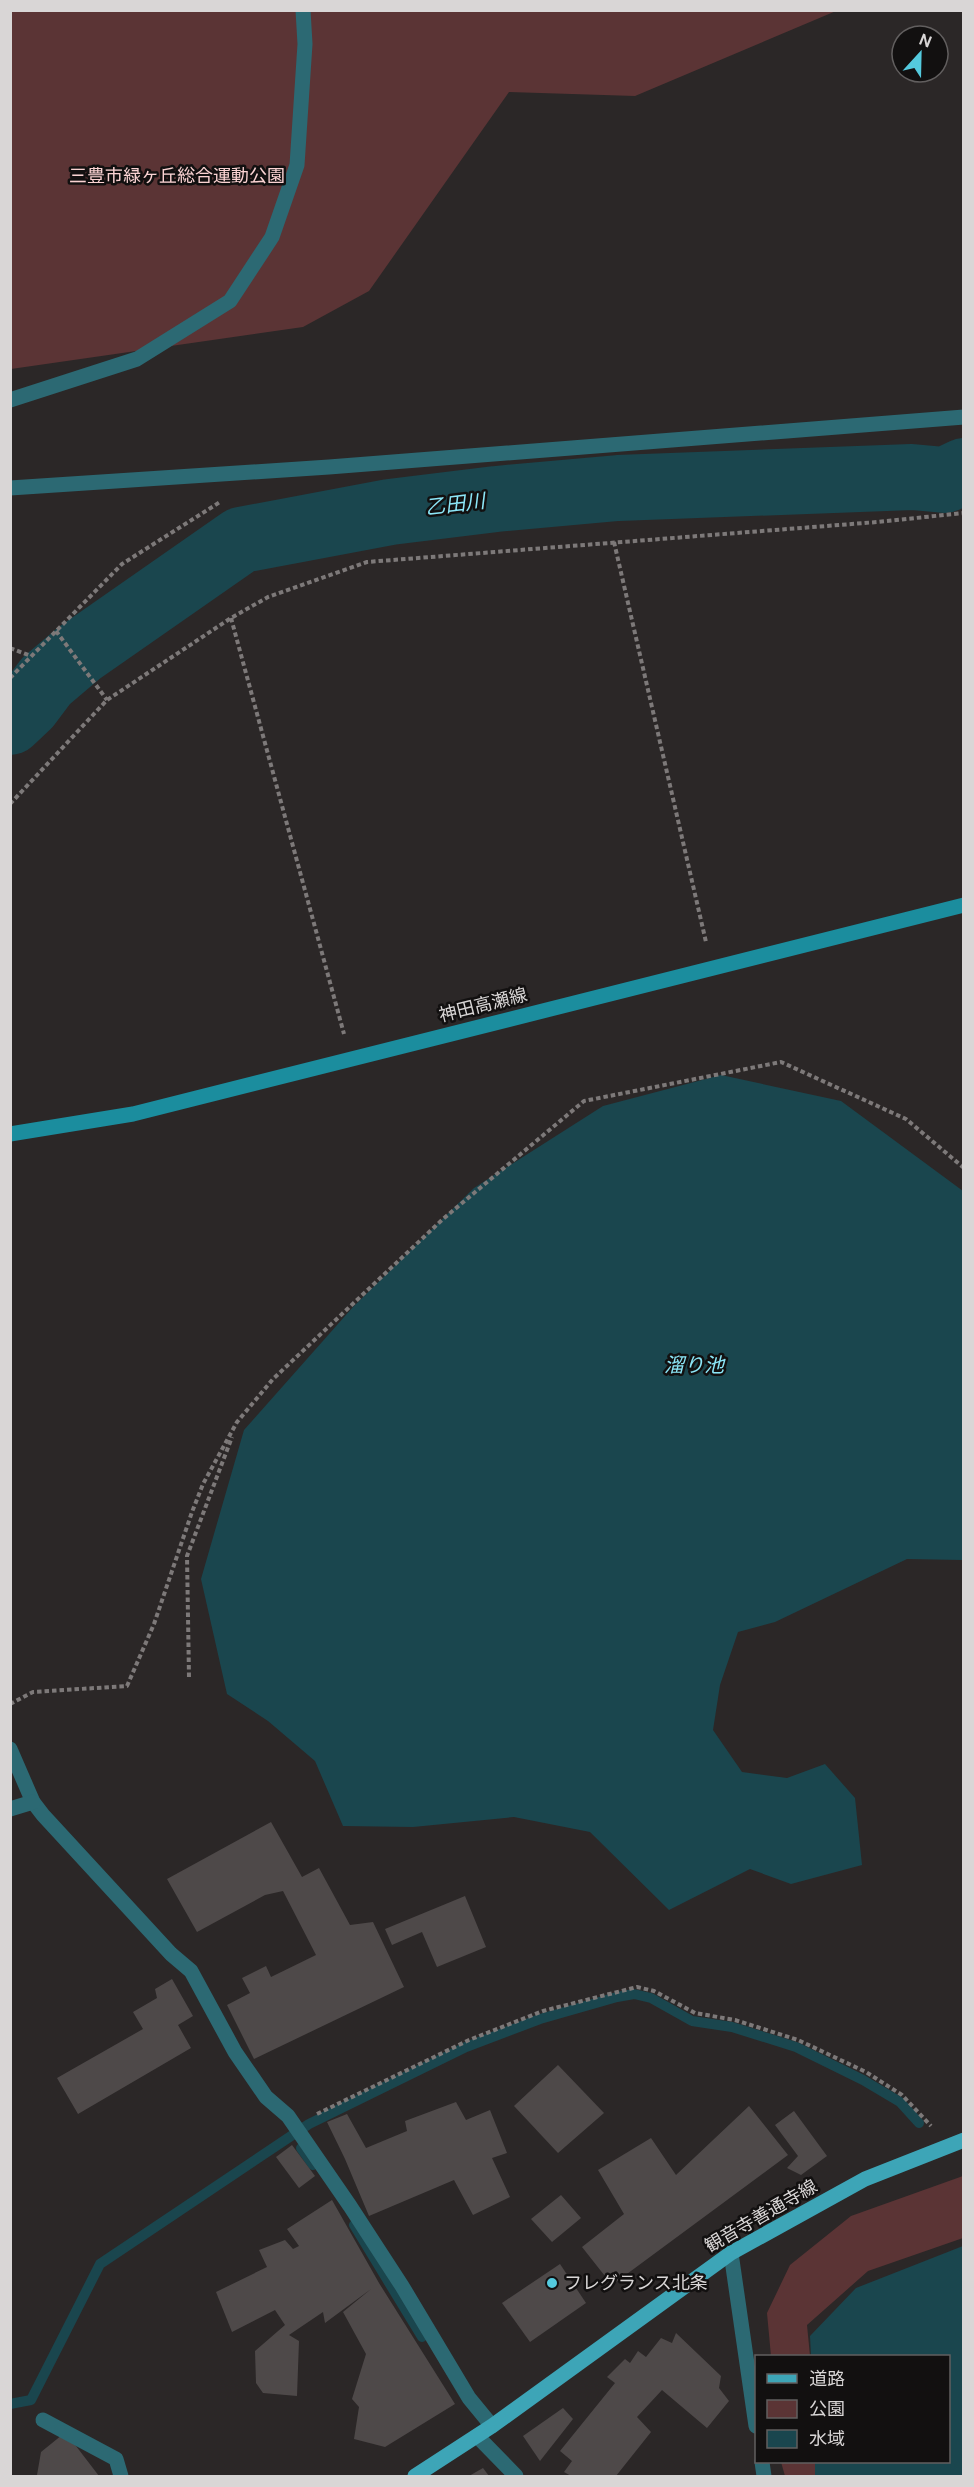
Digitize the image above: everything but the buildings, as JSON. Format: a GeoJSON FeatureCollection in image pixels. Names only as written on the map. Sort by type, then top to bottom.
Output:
{"type":"FeatureCollection","features":[{"type":"Feature","properties":{"kind":"main road","name":"神田高瀬線"},"geometry":{"type":"LineString","coordinates":[[10,1134],[133,1114],[963,905]]}},
{"type":"Feature","properties":{"kind":"main road","name":"観音寺善通寺線"},"geometry":{"type":"LineString","coordinates":[[415,2476],[492,2426],[731,2253],[865,2180],[963,2140]]}},
{"type":"Feature","properties":{"kind":"street"},"geometry":{"type":"LineString","coordinates":[[10,400],[137,359],[230,301],[272,237],[297,165],[304,44],[303,10]]}},
{"type":"Feature","properties":{"kind":"street"},"geometry":{"type":"LineString","coordinates":[[10,488],[329,467],[963,417]]}},
{"type":"Feature","properties":{"kind":"street"},"geometry":{"type":"LineString","coordinates":[[10,1749],[33,1802],[171,1954],[191,1971],[235,2052],[266,2097],[288,2116],[307,2143],[402,2286],[469,2398],[492,2426]]}},
{"type":"Feature","properties":{"kind":"street"},"geometry":{"type":"LineString","coordinates":[[10,1809],[33,1802]]}},
{"type":"Feature","properties":{"kind":"street"},"geometry":{"type":"LineString","coordinates":[[731,2253],[755,2419]]}},
{"type":"Feature","properties":{"kind":"street"},"geometry":{"type":"LineString","coordinates":[[43,2420],[116,2459],[121,2476]]}},
{"type":"Feature","properties":{"kind":"street"},"geometry":{"type":"LineString","coordinates":[[477,2436],[516,2476]]}},
{"type":"Feature","properties":{"kind":"path"},"geometry":{"type":"LineString","coordinates":[[10,678],[122,564],[229,496]]}},
{"type":"Feature","properties":{"kind":"path"},"geometry":{"type":"LineString","coordinates":[[10,804],[107,700],[231,618],[268,597],[367,562],[963,513]]}},
{"type":"Feature","properties":{"kind":"path"},"geometry":{"type":"LineString","coordinates":[[614,542],[712,968]]}},
{"type":"Feature","properties":{"kind":"path"},"geometry":{"type":"LineString","coordinates":[[231,618],[350,1059]]}},
{"type":"Feature","properties":{"kind":"path"},"geometry":{"type":"LineString","coordinates":[[56,631],[107,700]]}},
{"type":"Feature","properties":{"kind":"path"},"geometry":{"type":"LineString","coordinates":[[10,648],[31,656]]}},
{"type":"Feature","properties":{"kind":"path"},"geometry":{"type":"LineString","coordinates":[[10,1704],[33,1692],[127,1686],[154,1624],[203,1484],[237,1422],[273,1379],[443,1219],[584,1101],[781,1062],[906,1119],[963,1168]]}},
{"type":"Feature","properties":{"kind":"path"},"geometry":{"type":"LineString","coordinates":[[189,1677],[187,1556],[237,1422]]}},
{"type":"Feature","properties":{"kind":"path"},"geometry":{"type":"LineString","coordinates":[[296,2127],[469,2040],[543,2011],[637,1987],[654,1990],[695,2013],[735,2020],[798,2040],[866,2072],[902,2095],[937,2133]]}},
{"type":"Feature","properties":{"kind":"green space","name":"三豊市緑ヶ丘総合運動公園"},"geometry":{"type":"Polygon","coordinates":[[[10,11],[836,11],[635,96],[509,92],[369,291],[303,327],[11,369],[10,11]]]}},
{"type":"Feature","properties":{"kind":"green space"},"geometry":{"type":"Polygon","coordinates":[[[963,2176],[963,2238],[868,2271],[807,2325],[810,2355],[771,2355],[767,2313],[790,2265],[851,2216],[963,2176]]]}},
{"type":"Feature","properties":{"kind":"green space"},"geometry":{"type":"Polygon","coordinates":[[[781,2463],[819,2463],[820,2476],[785,2476],[781,2463]]]}},
{"type":"Feature","properties":{"kind":"water","name":"溜り池"},"geometry":{"type":"Polygon","coordinates":[[[721,1075],[841,1101],[963,1191],[963,1560],[907,1559],[775,1622],[738,1632],[720,1685],[713,1730],[742,1772],[787,1778],[825,1764],[855,1798],[862,1865],[791,1884],[750,1869],[669,1910],[590,1832],[514,1817],[413,1827],[343,1826],[315,1761],[268,1721],[227,1694],[201,1579],[244,1430],[353,1307],[474,1188],[603,1106],[721,1075]]]}},
{"type":"Feature","properties":{"kind":"water"},"geometry":{"type":"Polygon","coordinates":[[[963,2246],[963,2476],[815,2476],[815,2463],[950,2463],[950,2355],[811,2355],[810,2336],[856,2288],[963,2246]]]}},
{"type":"Feature","properties":{"kind":"waterway","name":"乙田川"},"geometry":{"type":"LineString","coordinates":[[10,722],[28,705],[46,681],[79,653],[241,540],[390,512],[496,499],[618,488],[912,477],[945,480],[964,471]]}},
{"type":"Feature","properties":{"kind":"waterway"},"geometry":{"type":"LineString","coordinates":[[10,2404],[31,2400],[100,2264],[309,2124],[466,2047],[540,2019],[617,1997],[634,1994],[651,1998],[692,2021],[732,2027],[796,2047],[863,2080],[900,2102],[919,2123]]}},
{"type":"Feature","properties":{"kind":"waterway"},"geometry":{"type":"LineString","coordinates":[[301,2148],[313,2165]]}},
{"type":"Feature","properties":{"kind":"waterway"},"geometry":{"type":"LineString","coordinates":[[354,2225],[422,2337]]}},
{"type":"Feature","properties":{"kind":"place","name":"フレグランス北条"},"geometry":{"type":"Point","coordinates":[552,2283]}}]}
